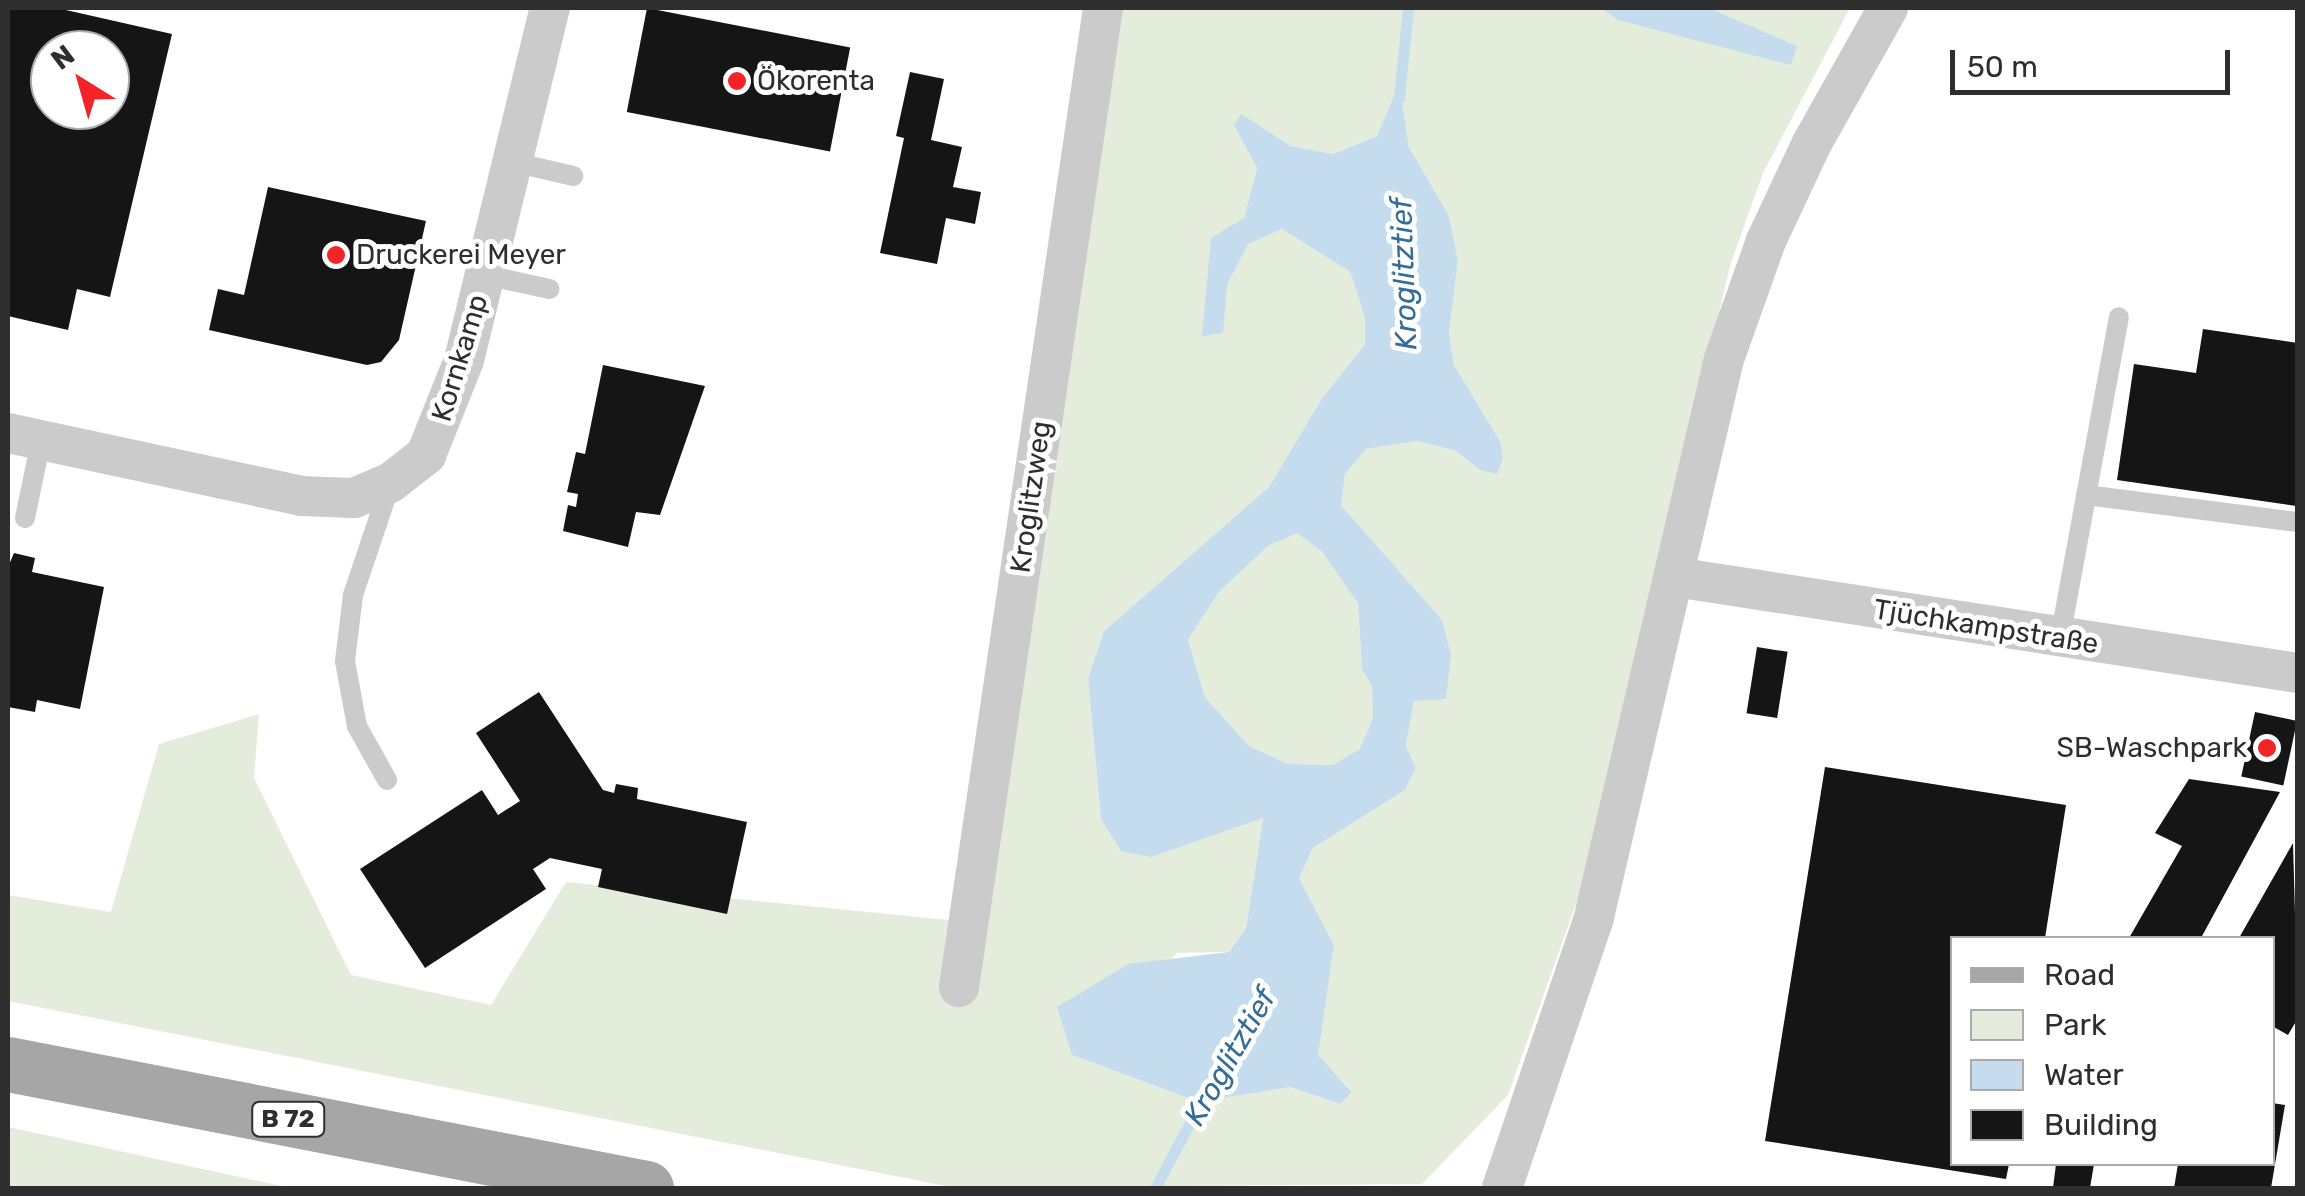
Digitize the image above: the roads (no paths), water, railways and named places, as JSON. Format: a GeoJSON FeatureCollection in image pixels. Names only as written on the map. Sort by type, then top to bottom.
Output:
{"type":"FeatureCollection","features":[{"type":"Feature","properties":{"kind":"main road","name":"B 72"},"geometry":{"type":"LineString","coordinates":[[8,1064],[646,1188]]}},
{"type":"Feature","properties":{"kind":"street","name":"Kornkamp"},"geometry":{"type":"LineString","coordinates":[[24,437],[301,496],[354,498],[390,484],[426,455],[444,419],[485,276],[550,8]]}},
{"type":"Feature","properties":{"kind":"street","name":"Kroglitzweg"},"geometry":{"type":"LineString","coordinates":[[959,987],[1102,8]]}},
{"type":"Feature","properties":{"kind":"street"},"geometry":{"type":"LineString","coordinates":[[1511,1179],[1594,917],[1724,358],[1766,241],[1836,96],[1888,8]]}},
{"type":"Feature","properties":{"kind":"street","name":"Tjüchkampstraße"},"geometry":{"type":"LineString","coordinates":[[1675,576],[2298,673]]}},
{"type":"Feature","properties":{"kind":"lane"},"geometry":{"type":"LineString","coordinates":[[513,162],[573,176]]}},
{"type":"Feature","properties":{"kind":"lane"},"geometry":{"type":"LineString","coordinates":[[485,276],[550,289]]}},
{"type":"Feature","properties":{"kind":"lane"},"geometry":{"type":"LineString","coordinates":[[2060,638],[2119,317]]}},
{"type":"Feature","properties":{"kind":"lane"},"geometry":{"type":"LineString","coordinates":[[24,437],[25,518]]}},
{"type":"Feature","properties":{"kind":"lane"},"geometry":{"type":"LineString","coordinates":[[387,780],[357,726],[344,661],[352,595],[390,484]]}},
{"type":"Feature","properties":{"kind":"lane"},"geometry":{"type":"LineString","coordinates":[[2086,495],[2298,522]]}},
{"type":"Feature","properties":{"kind":"water"},"geometry":{"type":"Polygon","coordinates":[[[1601,8],[1709,8],[1797,46],[1791,65],[1618,20],[1601,8]]]}},
{"type":"Feature","properties":{"kind":"water"},"geometry":{"type":"Polygon","coordinates":[[[1399,85],[1409,147],[1449,216],[1458,260],[1449,333],[1454,365],[1500,441],[1503,459],[1497,474],[1480,470],[1456,451],[1418,441],[1366,449],[1345,474],[1341,505],[1442,620],[1451,655],[1446,699],[1414,701],[1406,746],[1416,768],[1405,790],[1313,848],[1299,878],[1334,945],[1318,1055],[1352,1092],[1340,1104],[1290,1087],[1199,1102],[1072,1055],[1057,1007],[1128,964],[1229,952],[1246,928],[1263,818],[1151,857],[1121,851],[1101,819],[1088,678],[1104,631],[1269,487],[1321,400],[1365,344],[1365,318],[1350,272],[1282,229],[1248,244],[1227,285],[1223,333],[1202,336],[1211,238],[1244,218],[1257,168],[1234,125],[1241,114],[1291,146],[1333,154],[1377,136],[1399,85]],[[1297,533],[1268,546],[1218,593],[1188,640],[1205,697],[1249,746],[1288,764],[1333,765],[1360,749],[1373,718],[1372,686],[1362,670],[1358,604],[1322,551],[1297,533]]]}},
{"type":"Feature","properties":{"kind":"waterway","name":"Kroglitztief"},"geometry":{"type":"LineString","coordinates":[[1399,98],[1408,8]]}},
{"type":"Feature","properties":{"kind":"waterway","name":"Kroglitztief"},"geometry":{"type":"LineString","coordinates":[[1155,1188],[1206,1092]]}},
{"type":"Feature","properties":{"kind":"place","name":"Ökorenta"},"geometry":{"type":"Point","coordinates":[737,81]}},
{"type":"Feature","properties":{"kind":"place","name":"Druckerei Meyer"},"geometry":{"type":"Point","coordinates":[336,255]}},
{"type":"Feature","properties":{"kind":"place","name":"SB-Waschpark"},"geometry":{"type":"Point","coordinates":[2267,748]}}]}
